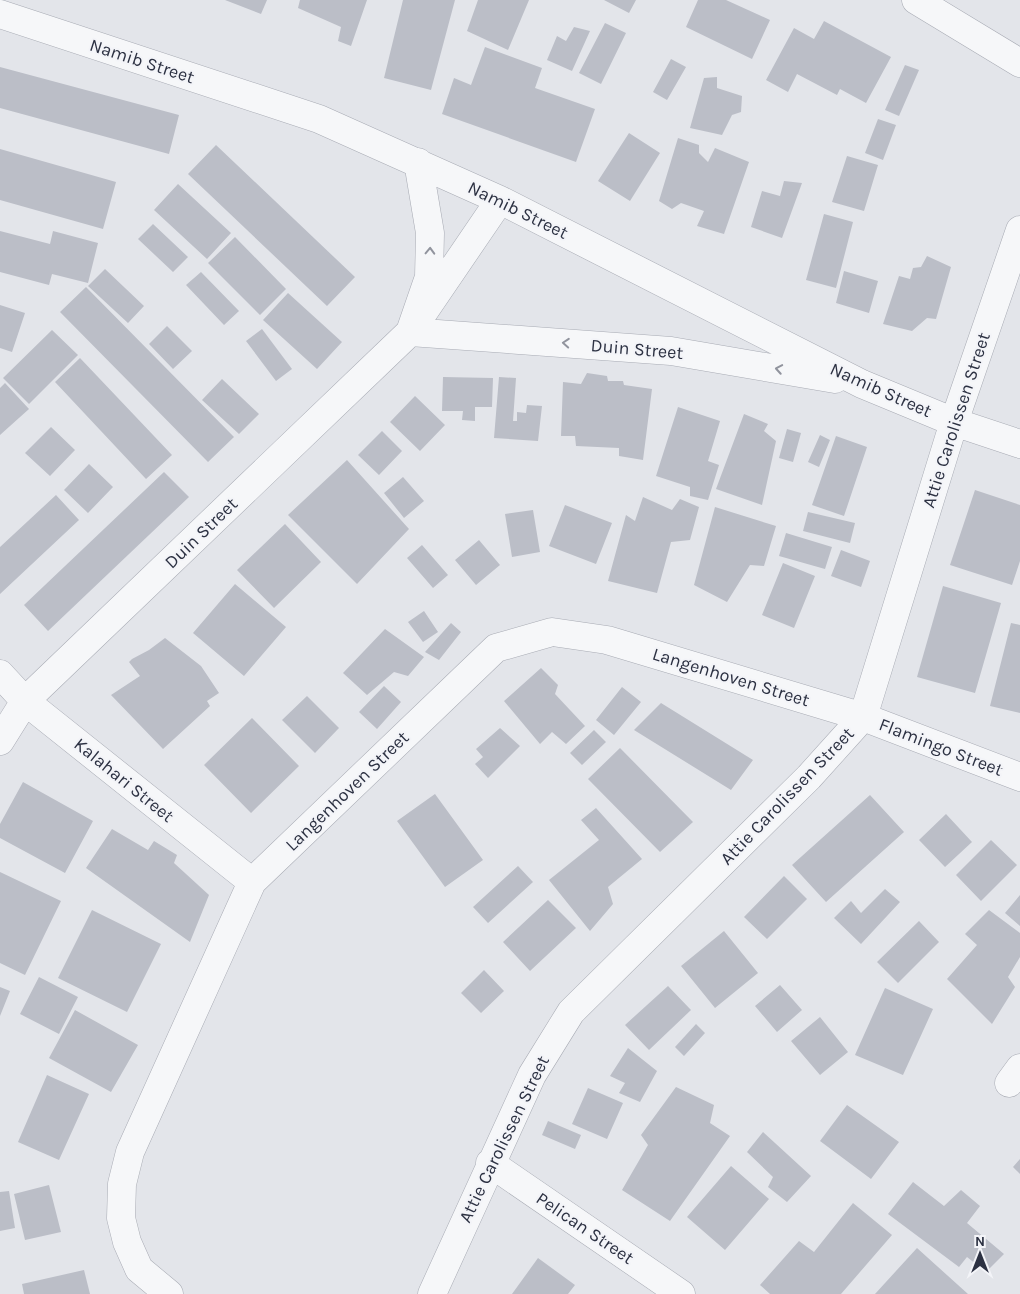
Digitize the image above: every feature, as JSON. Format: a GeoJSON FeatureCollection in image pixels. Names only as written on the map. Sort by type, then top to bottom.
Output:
{"type":"FeatureCollection","features":[{"type":"Feature","properties":{"kind":"street"},"geometry":{"type":"LineString","coordinates":[[916,0],[1020,63]]}},
{"type":"Feature","properties":{"kind":"street","name":"Namib Street"},"geometry":{"type":"LineString","coordinates":[[14,11],[319,119],[500,200],[862,384],[954,422],[1020,444]]}},
{"type":"Feature","properties":{"kind":"street"},"geometry":{"type":"LineString","coordinates":[[410,332],[429,277],[430,233],[418,162]]}},
{"type":"Feature","properties":{"kind":"street","name":"Duin Street"},"geometry":{"type":"LineString","coordinates":[[0,741],[25,701],[410,332],[500,200]]}},
{"type":"Feature","properties":{"kind":"street","name":"Attie Carolissen Street"},"geometry":{"type":"LineString","coordinates":[[432,1294],[490,1163],[532,1075],[571,1012],[809,778],[863,717],[954,422],[1020,230]]}},
{"type":"Feature","properties":{"kind":"street","name":"Duin Street"},"geometry":{"type":"LineString","coordinates":[[410,332],[671,350],[862,384]]}},
{"type":"Feature","properties":{"kind":"street","name":"Langenhoven Street"},"geometry":{"type":"LineString","coordinates":[[169,1294],[139,1269],[126,1242],[122,1218],[122,1184],[130,1152],[252,882],[496,648],[552,632],[608,640],[863,717]]}},
{"type":"Feature","properties":{"kind":"street","name":"Kalahari Street"},"geometry":{"type":"LineString","coordinates":[[0,674],[25,701],[252,882]]}},
{"type":"Feature","properties":{"kind":"street","name":"Flamingo Street"},"geometry":{"type":"LineString","coordinates":[[863,717],[1020,777]]}},
{"type":"Feature","properties":{"kind":"street","name":"Pelican Street"},"geometry":{"type":"LineString","coordinates":[[490,1163],[681,1294]]}},
{"type":"Feature","properties":{"kind":"building"},"geometry":{"type":"Polygon","coordinates":[[[225,0],[267,0],[261,14],[225,0]]]}},
{"type":"Feature","properties":{"kind":"building"},"geometry":{"type":"Polygon","coordinates":[[[300,0],[367,0],[351,46],[338,41],[341,27],[298,8],[300,0]]]}},
{"type":"Feature","properties":{"kind":"building"},"geometry":{"type":"Polygon","coordinates":[[[403,0],[455,0],[431,90],[384,78],[403,0]]]}},
{"type":"Feature","properties":{"kind":"building"},"geometry":{"type":"Polygon","coordinates":[[[478,0],[529,0],[508,50],[467,31],[478,0]]]}},
{"type":"Feature","properties":{"kind":"building"},"geometry":{"type":"Polygon","coordinates":[[[604,0],[636,0],[629,13],[604,0]]]}},
{"type":"Feature","properties":{"kind":"building"},"geometry":{"type":"Polygon","coordinates":[[[698,0],[726,0],[770,20],[752,59],[686,27],[698,0]]]}},
{"type":"Feature","properties":{"kind":"building"},"geometry":{"type":"Polygon","coordinates":[[[824,21],[891,57],[866,103],[840,89],[837,95],[797,74],[788,92],[766,80],[794,28],[814,39],[824,21]]]}},
{"type":"Feature","properties":{"kind":"building"},"geometry":{"type":"Polygon","coordinates":[[[605,23],[626,33],[601,84],[579,73],[605,23]]]}},
{"type":"Feature","properties":{"kind":"building"},"geometry":{"type":"Polygon","coordinates":[[[574,27],[590,31],[572,71],[547,60],[557,36],[566,41],[574,27]]]}},
{"type":"Feature","properties":{"kind":"building"},"geometry":{"type":"Polygon","coordinates":[[[485,47],[542,68],[535,88],[595,109],[576,162],[442,114],[454,78],[471,85],[485,47]]]}},
{"type":"Feature","properties":{"kind":"building"},"geometry":{"type":"Polygon","coordinates":[[[671,59],[686,67],[667,100],[653,92],[671,59]]]}},
{"type":"Feature","properties":{"kind":"building"},"geometry":{"type":"Polygon","coordinates":[[[905,65],[919,70],[899,116],[885,110],[905,65]]]}},
{"type":"Feature","properties":{"kind":"building"},"geometry":{"type":"Polygon","coordinates":[[[0,67],[179,115],[169,154],[0,108],[0,67]]]}},
{"type":"Feature","properties":{"kind":"building"},"geometry":{"type":"Polygon","coordinates":[[[717,77],[717,88],[742,96],[741,112],[732,115],[722,135],[690,128],[704,78],[717,77]]]}},
{"type":"Feature","properties":{"kind":"building"},"geometry":{"type":"Polygon","coordinates":[[[878,119],[896,125],[883,160],[865,153],[878,119]]]}},
{"type":"Feature","properties":{"kind":"building"},"geometry":{"type":"Polygon","coordinates":[[[629,133],[660,153],[630,201],[598,181],[629,133]]]}},
{"type":"Feature","properties":{"kind":"building"},"geometry":{"type":"Polygon","coordinates":[[[678,138],[699,145],[699,153],[708,162],[715,148],[749,162],[724,234],[697,226],[704,211],[681,203],[672,209],[659,201],[678,138]]]}},
{"type":"Feature","properties":{"kind":"building"},"geometry":{"type":"Polygon","coordinates":[[[216,145],[355,277],[327,306],[188,174],[216,145]]]}},
{"type":"Feature","properties":{"kind":"building"},"geometry":{"type":"Polygon","coordinates":[[[0,149],[116,182],[103,229],[0,200],[0,149]]]}},
{"type":"Feature","properties":{"kind":"building"},"geometry":{"type":"Polygon","coordinates":[[[847,156],[878,165],[864,211],[832,202],[847,156]]]}},
{"type":"Feature","properties":{"kind":"building"},"geometry":{"type":"Polygon","coordinates":[[[784,181],[802,183],[782,238],[751,227],[762,191],[780,196],[784,181]]]}},
{"type":"Feature","properties":{"kind":"building"},"geometry":{"type":"Polygon","coordinates":[[[178,184],[231,233],[207,259],[154,210],[178,184]]]}},
{"type":"Feature","properties":{"kind":"building"},"geometry":{"type":"Polygon","coordinates":[[[824,214],[853,222],[836,288],[806,280],[824,214]]]}},
{"type":"Feature","properties":{"kind":"building"},"geometry":{"type":"Polygon","coordinates":[[[153,224],[188,257],[173,272],[138,239],[153,224]]]}},
{"type":"Feature","properties":{"kind":"building"},"geometry":{"type":"Polygon","coordinates":[[[0,231],[50,244],[53,231],[98,243],[88,283],[52,274],[49,285],[0,272],[0,231]]]}},
{"type":"Feature","properties":{"kind":"building"},"geometry":{"type":"Polygon","coordinates":[[[235,237],[286,289],[260,315],[208,263],[235,237]]]}},
{"type":"Feature","properties":{"kind":"building"},"geometry":{"type":"Polygon","coordinates":[[[927,256],[951,267],[936,319],[927,318],[912,331],[883,324],[899,276],[910,279],[913,268],[921,267],[927,256]]]}},
{"type":"Feature","properties":{"kind":"building"},"geometry":{"type":"Polygon","coordinates":[[[105,269],[144,306],[128,323],[88,286],[105,269]]]}},
{"type":"Feature","properties":{"kind":"building"},"geometry":{"type":"Polygon","coordinates":[[[844,271],[878,281],[869,313],[836,303],[844,271]]]}},
{"type":"Feature","properties":{"kind":"building"},"geometry":{"type":"Polygon","coordinates":[[[201,272],[239,311],[224,325],[186,285],[201,272]]]}},
{"type":"Feature","properties":{"kind":"building"},"geometry":{"type":"Polygon","coordinates":[[[86,287],[234,437],[208,462],[60,312],[86,287]]]}},
{"type":"Feature","properties":{"kind":"building"},"geometry":{"type":"Polygon","coordinates":[[[288,293],[342,342],[317,369],[263,320],[288,293]]]}},
{"type":"Feature","properties":{"kind":"building"},"geometry":{"type":"Polygon","coordinates":[[[0,305],[25,313],[12,352],[0,348],[0,305]]]}},
{"type":"Feature","properties":{"kind":"building"},"geometry":{"type":"Polygon","coordinates":[[[167,326],[192,351],[173,369],[149,344],[167,326]]]}},
{"type":"Feature","properties":{"kind":"building"},"geometry":{"type":"Polygon","coordinates":[[[262,329],[292,369],[276,381],[246,341],[262,329]]]}},
{"type":"Feature","properties":{"kind":"building"},"geometry":{"type":"Polygon","coordinates":[[[52,330],[78,355],[29,404],[3,378],[52,330]]]}},
{"type":"Feature","properties":{"kind":"building"},"geometry":{"type":"Polygon","coordinates":[[[80,358],[172,455],[146,479],[55,382],[80,358]]]}},
{"type":"Feature","properties":{"kind":"building"},"geometry":{"type":"Polygon","coordinates":[[[587,373],[607,376],[608,381],[623,381],[624,385],[652,389],[643,460],[619,456],[619,448],[576,446],[575,436],[561,436],[563,382],[581,384],[587,373]]]}},
{"type":"Feature","properties":{"kind":"building"},"geometry":{"type":"Polygon","coordinates":[[[443,377],[493,378],[492,407],[475,407],[475,421],[462,420],[463,411],[442,411],[443,377]]]}},
{"type":"Feature","properties":{"kind":"building"},"geometry":{"type":"Polygon","coordinates":[[[499,377],[516,378],[513,421],[517,421],[517,412],[526,413],[527,405],[542,406],[538,441],[494,438],[499,377]]]}},
{"type":"Feature","properties":{"kind":"building"},"geometry":{"type":"Polygon","coordinates":[[[222,379],[259,414],[239,434],[202,400],[222,379]]]}},
{"type":"Feature","properties":{"kind":"building"},"geometry":{"type":"Polygon","coordinates":[[[5,383],[29,409],[0,435],[0,388],[5,383]]]}},
{"type":"Feature","properties":{"kind":"building"},"geometry":{"type":"Polygon","coordinates":[[[415,396],[445,425],[420,451],[390,422],[415,396]]]}},
{"type":"Feature","properties":{"kind":"building"},"geometry":{"type":"Polygon","coordinates":[[[678,407],[720,421],[708,461],[719,465],[708,500],[690,496],[690,487],[656,476],[678,407]]]}},
{"type":"Feature","properties":{"kind":"building"},"geometry":{"type":"Polygon","coordinates":[[[744,414],[768,424],[764,431],[776,441],[762,505],[716,489],[744,414]]]}},
{"type":"Feature","properties":{"kind":"building"},"geometry":{"type":"Polygon","coordinates":[[[51,427],[75,450],[50,476],[25,453],[51,427]]]}},
{"type":"Feature","properties":{"kind":"building"},"geometry":{"type":"Polygon","coordinates":[[[787,429],[801,433],[793,462],[779,458],[787,429]]]}},
{"type":"Feature","properties":{"kind":"building"},"geometry":{"type":"Polygon","coordinates":[[[382,431],[402,451],[379,475],[358,455],[382,431]]]}},
{"type":"Feature","properties":{"kind":"building"},"geometry":{"type":"Polygon","coordinates":[[[820,435],[830,440],[819,467],[808,462],[820,435]]]}},
{"type":"Feature","properties":{"kind":"building"},"geometry":{"type":"Polygon","coordinates":[[[836,436],[867,447],[844,516],[812,505],[836,436]]]}},
{"type":"Feature","properties":{"kind":"building"},"geometry":{"type":"Polygon","coordinates":[[[347,460],[409,529],[357,584],[288,515],[347,460]]]}},
{"type":"Feature","properties":{"kind":"building"},"geometry":{"type":"Polygon","coordinates":[[[89,464],[113,487],[88,513],[64,490],[89,464]]]}},
{"type":"Feature","properties":{"kind":"building"},"geometry":{"type":"Polygon","coordinates":[[[164,472],[189,497],[48,631],[24,605],[164,472]]]}},
{"type":"Feature","properties":{"kind":"building"},"geometry":{"type":"Polygon","coordinates":[[[403,477],[424,501],[404,518],[384,493],[403,477]]]}},
{"type":"Feature","properties":{"kind":"building"},"geometry":{"type":"Polygon","coordinates":[[[975,490],[1020,505],[1020,561],[1012,585],[950,565],[975,490]]]}},
{"type":"Feature","properties":{"kind":"building"},"geometry":{"type":"Polygon","coordinates":[[[56,495],[79,520],[0,594],[0,547],[56,495]]]}},
{"type":"Feature","properties":{"kind":"building"},"geometry":{"type":"Polygon","coordinates":[[[643,497],[672,510],[680,499],[699,507],[690,540],[671,542],[657,593],[608,581],[626,515],[635,521],[643,497]]]}},
{"type":"Feature","properties":{"kind":"building"},"geometry":{"type":"Polygon","coordinates":[[[565,505],[612,523],[596,564],[549,546],[565,505]]]}},
{"type":"Feature","properties":{"kind":"building"},"geometry":{"type":"Polygon","coordinates":[[[715,507],[776,526],[764,566],[750,565],[727,602],[694,585],[715,507]]]}},
{"type":"Feature","properties":{"kind":"building"},"geometry":{"type":"Polygon","coordinates":[[[533,510],[540,552],[512,557],[505,514],[533,510]]]}},
{"type":"Feature","properties":{"kind":"building"},"geometry":{"type":"Polygon","coordinates":[[[808,512],[855,523],[850,543],[803,531],[808,512]]]}},
{"type":"Feature","properties":{"kind":"building"},"geometry":{"type":"Polygon","coordinates":[[[285,524],[321,562],[274,608],[237,570],[285,524]]]}},
{"type":"Feature","properties":{"kind":"building"},"geometry":{"type":"Polygon","coordinates":[[[786,533],[832,547],[825,569],[779,556],[786,533]]]}},
{"type":"Feature","properties":{"kind":"building"},"geometry":{"type":"Polygon","coordinates":[[[479,540],[500,565],[476,585],[455,560],[479,540]]]}},
{"type":"Feature","properties":{"kind":"building"},"geometry":{"type":"Polygon","coordinates":[[[422,545],[448,575],[433,588],[407,558],[422,545]]]}},
{"type":"Feature","properties":{"kind":"building"},"geometry":{"type":"Polygon","coordinates":[[[841,550],[870,561],[861,587],[831,576],[841,550]]]}},
{"type":"Feature","properties":{"kind":"building"},"geometry":{"type":"Polygon","coordinates":[[[783,563],[815,576],[794,628],[762,615],[783,563]]]}},
{"type":"Feature","properties":{"kind":"building"},"geometry":{"type":"Polygon","coordinates":[[[235,584],[286,627],[244,676],[193,633],[235,584]]]}},
{"type":"Feature","properties":{"kind":"building"},"geometry":{"type":"Polygon","coordinates":[[[943,586],[1001,603],[975,693],[917,677],[943,586]]]}},
{"type":"Feature","properties":{"kind":"building"},"geometry":{"type":"Polygon","coordinates":[[[424,611],[438,632],[423,642],[408,622],[424,611]]]}},
{"type":"Feature","properties":{"kind":"building"},"geometry":{"type":"Polygon","coordinates":[[[451,623],[461,632],[439,660],[425,652],[451,623]]]}},
{"type":"Feature","properties":{"kind":"building"},"geometry":{"type":"Polygon","coordinates":[[[1011,623],[1020,625],[1020,713],[990,706],[1011,623]]]}},
{"type":"Feature","properties":{"kind":"building"},"geometry":{"type":"Polygon","coordinates":[[[385,629],[424,657],[408,676],[394,672],[367,695],[343,673],[385,629]]]}},
{"type":"Feature","properties":{"kind":"building"},"geometry":{"type":"Polygon","coordinates":[[[165,638],[201,666],[219,693],[207,701],[210,706],[163,749],[111,695],[140,676],[129,662],[165,638]]]}},
{"type":"Feature","properties":{"kind":"building"},"geometry":{"type":"Polygon","coordinates":[[[541,668],[558,685],[555,694],[585,726],[566,744],[552,732],[540,744],[504,701],[541,668]]]}},
{"type":"Feature","properties":{"kind":"building"},"geometry":{"type":"Polygon","coordinates":[[[384,686],[401,702],[377,729],[359,712],[384,686]]]}},
{"type":"Feature","properties":{"kind":"building"},"geometry":{"type":"Polygon","coordinates":[[[622,687],[641,702],[614,735],[596,720],[622,687]]]}},
{"type":"Feature","properties":{"kind":"building"},"geometry":{"type":"Polygon","coordinates":[[[307,696],[339,728],[315,753],[282,720],[307,696]]]}},
{"type":"Feature","properties":{"kind":"building"},"geometry":{"type":"Polygon","coordinates":[[[661,703],[753,760],[731,790],[634,730],[661,703]]]}},
{"type":"Feature","properties":{"kind":"building"},"geometry":{"type":"Polygon","coordinates":[[[252,718],[299,766],[251,813],[204,765],[252,718]]]}},
{"type":"Feature","properties":{"kind":"building"},"geometry":{"type":"Polygon","coordinates":[[[500,728],[520,746],[488,778],[475,764],[483,757],[476,749],[500,728]]]}},
{"type":"Feature","properties":{"kind":"building"},"geometry":{"type":"Polygon","coordinates":[[[594,730],[606,742],[582,765],[570,753],[594,730]]]}},
{"type":"Feature","properties":{"kind":"building"},"geometry":{"type":"Polygon","coordinates":[[[620,748],[693,822],[660,852],[588,779],[620,748]]]}},
{"type":"Feature","properties":{"kind":"building"},"geometry":{"type":"Polygon","coordinates":[[[23,782],[93,821],[65,873],[0,838],[0,824],[23,782]]]}},
{"type":"Feature","properties":{"kind":"building"},"geometry":{"type":"Polygon","coordinates":[[[435,794],[483,860],[445,887],[397,821],[435,794]]]}},
{"type":"Feature","properties":{"kind":"building"},"geometry":{"type":"Polygon","coordinates":[[[870,795],[904,832],[826,902],[792,865],[870,795]]]}},
{"type":"Feature","properties":{"kind":"building"},"geometry":{"type":"Polygon","coordinates":[[[596,808],[642,859],[608,887],[613,904],[590,931],[549,880],[599,840],[581,820],[596,808]]]}},
{"type":"Feature","properties":{"kind":"building"},"geometry":{"type":"Polygon","coordinates":[[[946,814],[972,842],[945,867],[919,840],[946,814]]]}},
{"type":"Feature","properties":{"kind":"building"},"geometry":{"type":"Polygon","coordinates":[[[112,829],[148,850],[154,841],[177,855],[174,863],[209,895],[190,942],[86,868],[112,829]]]}},
{"type":"Feature","properties":{"kind":"building"},"geometry":{"type":"Polygon","coordinates":[[[991,840],[1017,865],[981,901],[956,875],[991,840]]]}},
{"type":"Feature","properties":{"kind":"building"},"geometry":{"type":"Polygon","coordinates":[[[518,866],[533,882],[488,923],[473,907],[518,866]]]}},
{"type":"Feature","properties":{"kind":"building"},"geometry":{"type":"Polygon","coordinates":[[[0,872],[61,901],[25,975],[0,963],[0,872]]]}},
{"type":"Feature","properties":{"kind":"building"},"geometry":{"type":"Polygon","coordinates":[[[784,876],[807,899],[767,939],[744,917],[784,876]]]}},
{"type":"Feature","properties":{"kind":"building"},"geometry":{"type":"Polygon","coordinates":[[[885,889],[900,902],[861,944],[834,918],[851,901],[861,913],[885,889]]]}},
{"type":"Feature","properties":{"kind":"building"},"geometry":{"type":"Polygon","coordinates":[[[1020,895],[1020,926],[1005,913],[1020,895]]]}},
{"type":"Feature","properties":{"kind":"building"},"geometry":{"type":"Polygon","coordinates":[[[548,900],[576,928],[530,971],[503,942],[548,900]]]}},
{"type":"Feature","properties":{"kind":"building"},"geometry":{"type":"Polygon","coordinates":[[[92,910],[161,944],[127,1012],[58,978],[92,910]]]}},
{"type":"Feature","properties":{"kind":"building"},"geometry":{"type":"Polygon","coordinates":[[[989,910],[1020,933],[1020,957],[1008,977],[1015,987],[992,1024],[947,979],[977,945],[965,934],[989,910]]]}},
{"type":"Feature","properties":{"kind":"building"},"geometry":{"type":"Polygon","coordinates":[[[919,921],[939,942],[898,983],[877,962],[919,921]]]}},
{"type":"Feature","properties":{"kind":"building"},"geometry":{"type":"Polygon","coordinates":[[[724,931],[758,973],[715,1008],[681,966],[724,931]]]}},
{"type":"Feature","properties":{"kind":"building"},"geometry":{"type":"Polygon","coordinates":[[[484,970],[504,991],[481,1013],[461,993],[484,970]]]}},
{"type":"Feature","properties":{"kind":"building"},"geometry":{"type":"Polygon","coordinates":[[[39,977],[78,997],[59,1034],[20,1014],[39,977]]]}},
{"type":"Feature","properties":{"kind":"building"},"geometry":{"type":"Polygon","coordinates":[[[780,985],[802,1010],[777,1032],[755,1006],[780,985]]]}},
{"type":"Feature","properties":{"kind":"building"},"geometry":{"type":"Polygon","coordinates":[[[668,986],[691,1010],[649,1050],[625,1025],[668,986]]]}},
{"type":"Feature","properties":{"kind":"building"},"geometry":{"type":"Polygon","coordinates":[[[0,987],[10,991],[0,1016],[0,987]]]}},
{"type":"Feature","properties":{"kind":"building"},"geometry":{"type":"Polygon","coordinates":[[[885,988],[933,1009],[903,1075],[855,1055],[885,988]]]}},
{"type":"Feature","properties":{"kind":"building"},"geometry":{"type":"Polygon","coordinates":[[[75,1010],[138,1045],[111,1092],[49,1058],[75,1010]]]}},
{"type":"Feature","properties":{"kind":"building"},"geometry":{"type":"Polygon","coordinates":[[[820,1017],[848,1052],[820,1075],[791,1041],[820,1017]]]}},
{"type":"Feature","properties":{"kind":"building"},"geometry":{"type":"Polygon","coordinates":[[[696,1024],[705,1033],[684,1056],[675,1047],[696,1024]]]}},
{"type":"Feature","properties":{"kind":"building"},"geometry":{"type":"Polygon","coordinates":[[[628,1048],[657,1071],[640,1102],[619,1093],[625,1083],[610,1076],[628,1048]]]}},
{"type":"Feature","properties":{"kind":"building"},"geometry":{"type":"Polygon","coordinates":[[[47,1075],[89,1094],[59,1160],[18,1142],[47,1075]]]}},
{"type":"Feature","properties":{"kind":"building"},"geometry":{"type":"Polygon","coordinates":[[[676,1087],[714,1105],[710,1123],[730,1136],[670,1221],[622,1190],[648,1145],[641,1135],[676,1087]]]}},
{"type":"Feature","properties":{"kind":"building"},"geometry":{"type":"Polygon","coordinates":[[[588,1088],[623,1103],[607,1139],[572,1124],[588,1088]]]}},
{"type":"Feature","properties":{"kind":"building"},"geometry":{"type":"Polygon","coordinates":[[[847,1105],[899,1142],[871,1179],[820,1141],[847,1105]]]}},
{"type":"Feature","properties":{"kind":"building"},"geometry":{"type":"Polygon","coordinates":[[[548,1121],[581,1135],[575,1149],[542,1135],[548,1121]]]}},
{"type":"Feature","properties":{"kind":"building"},"geometry":{"type":"Polygon","coordinates":[[[763,1132],[811,1176],[787,1202],[768,1187],[773,1177],[747,1152],[763,1132]]]}},
{"type":"Feature","properties":{"kind":"building"},"geometry":{"type":"Polygon","coordinates":[[[1020,1159],[1020,1174],[1013,1167],[1020,1159]]]}},
{"type":"Feature","properties":{"kind":"building"},"geometry":{"type":"Polygon","coordinates":[[[731,1166],[769,1199],[725,1250],[687,1217],[731,1166]]]}},
{"type":"Feature","properties":{"kind":"building"},"geometry":{"type":"Polygon","coordinates":[[[913,1182],[944,1206],[961,1190],[980,1206],[967,1223],[1004,1254],[986,1272],[967,1257],[959,1267],[888,1214],[913,1182]]]}},
{"type":"Feature","properties":{"kind":"building"},"geometry":{"type":"Polygon","coordinates":[[[49,1185],[61,1232],[25,1240],[14,1194],[49,1185]]]}},
{"type":"Feature","properties":{"kind":"building"},"geometry":{"type":"Polygon","coordinates":[[[9,1191],[15,1228],[0,1231],[0,1192],[9,1191]]]}},
{"type":"Feature","properties":{"kind":"building"},"geometry":{"type":"Polygon","coordinates":[[[853,1203],[892,1235],[841,1294],[770,1294],[760,1285],[799,1241],[814,1252],[853,1203]]]}},
{"type":"Feature","properties":{"kind":"building"},"geometry":{"type":"Polygon","coordinates":[[[917,1248],[968,1294],[875,1294],[917,1248]]]}},
{"type":"Feature","properties":{"kind":"building"},"geometry":{"type":"Polygon","coordinates":[[[538,1258],[575,1285],[568,1294],[512,1294],[538,1258]]]}},
{"type":"Feature","properties":{"kind":"building"},"geometry":{"type":"Polygon","coordinates":[[[84,1270],[90,1294],[24,1294],[22,1284],[84,1270]]]}}]}
